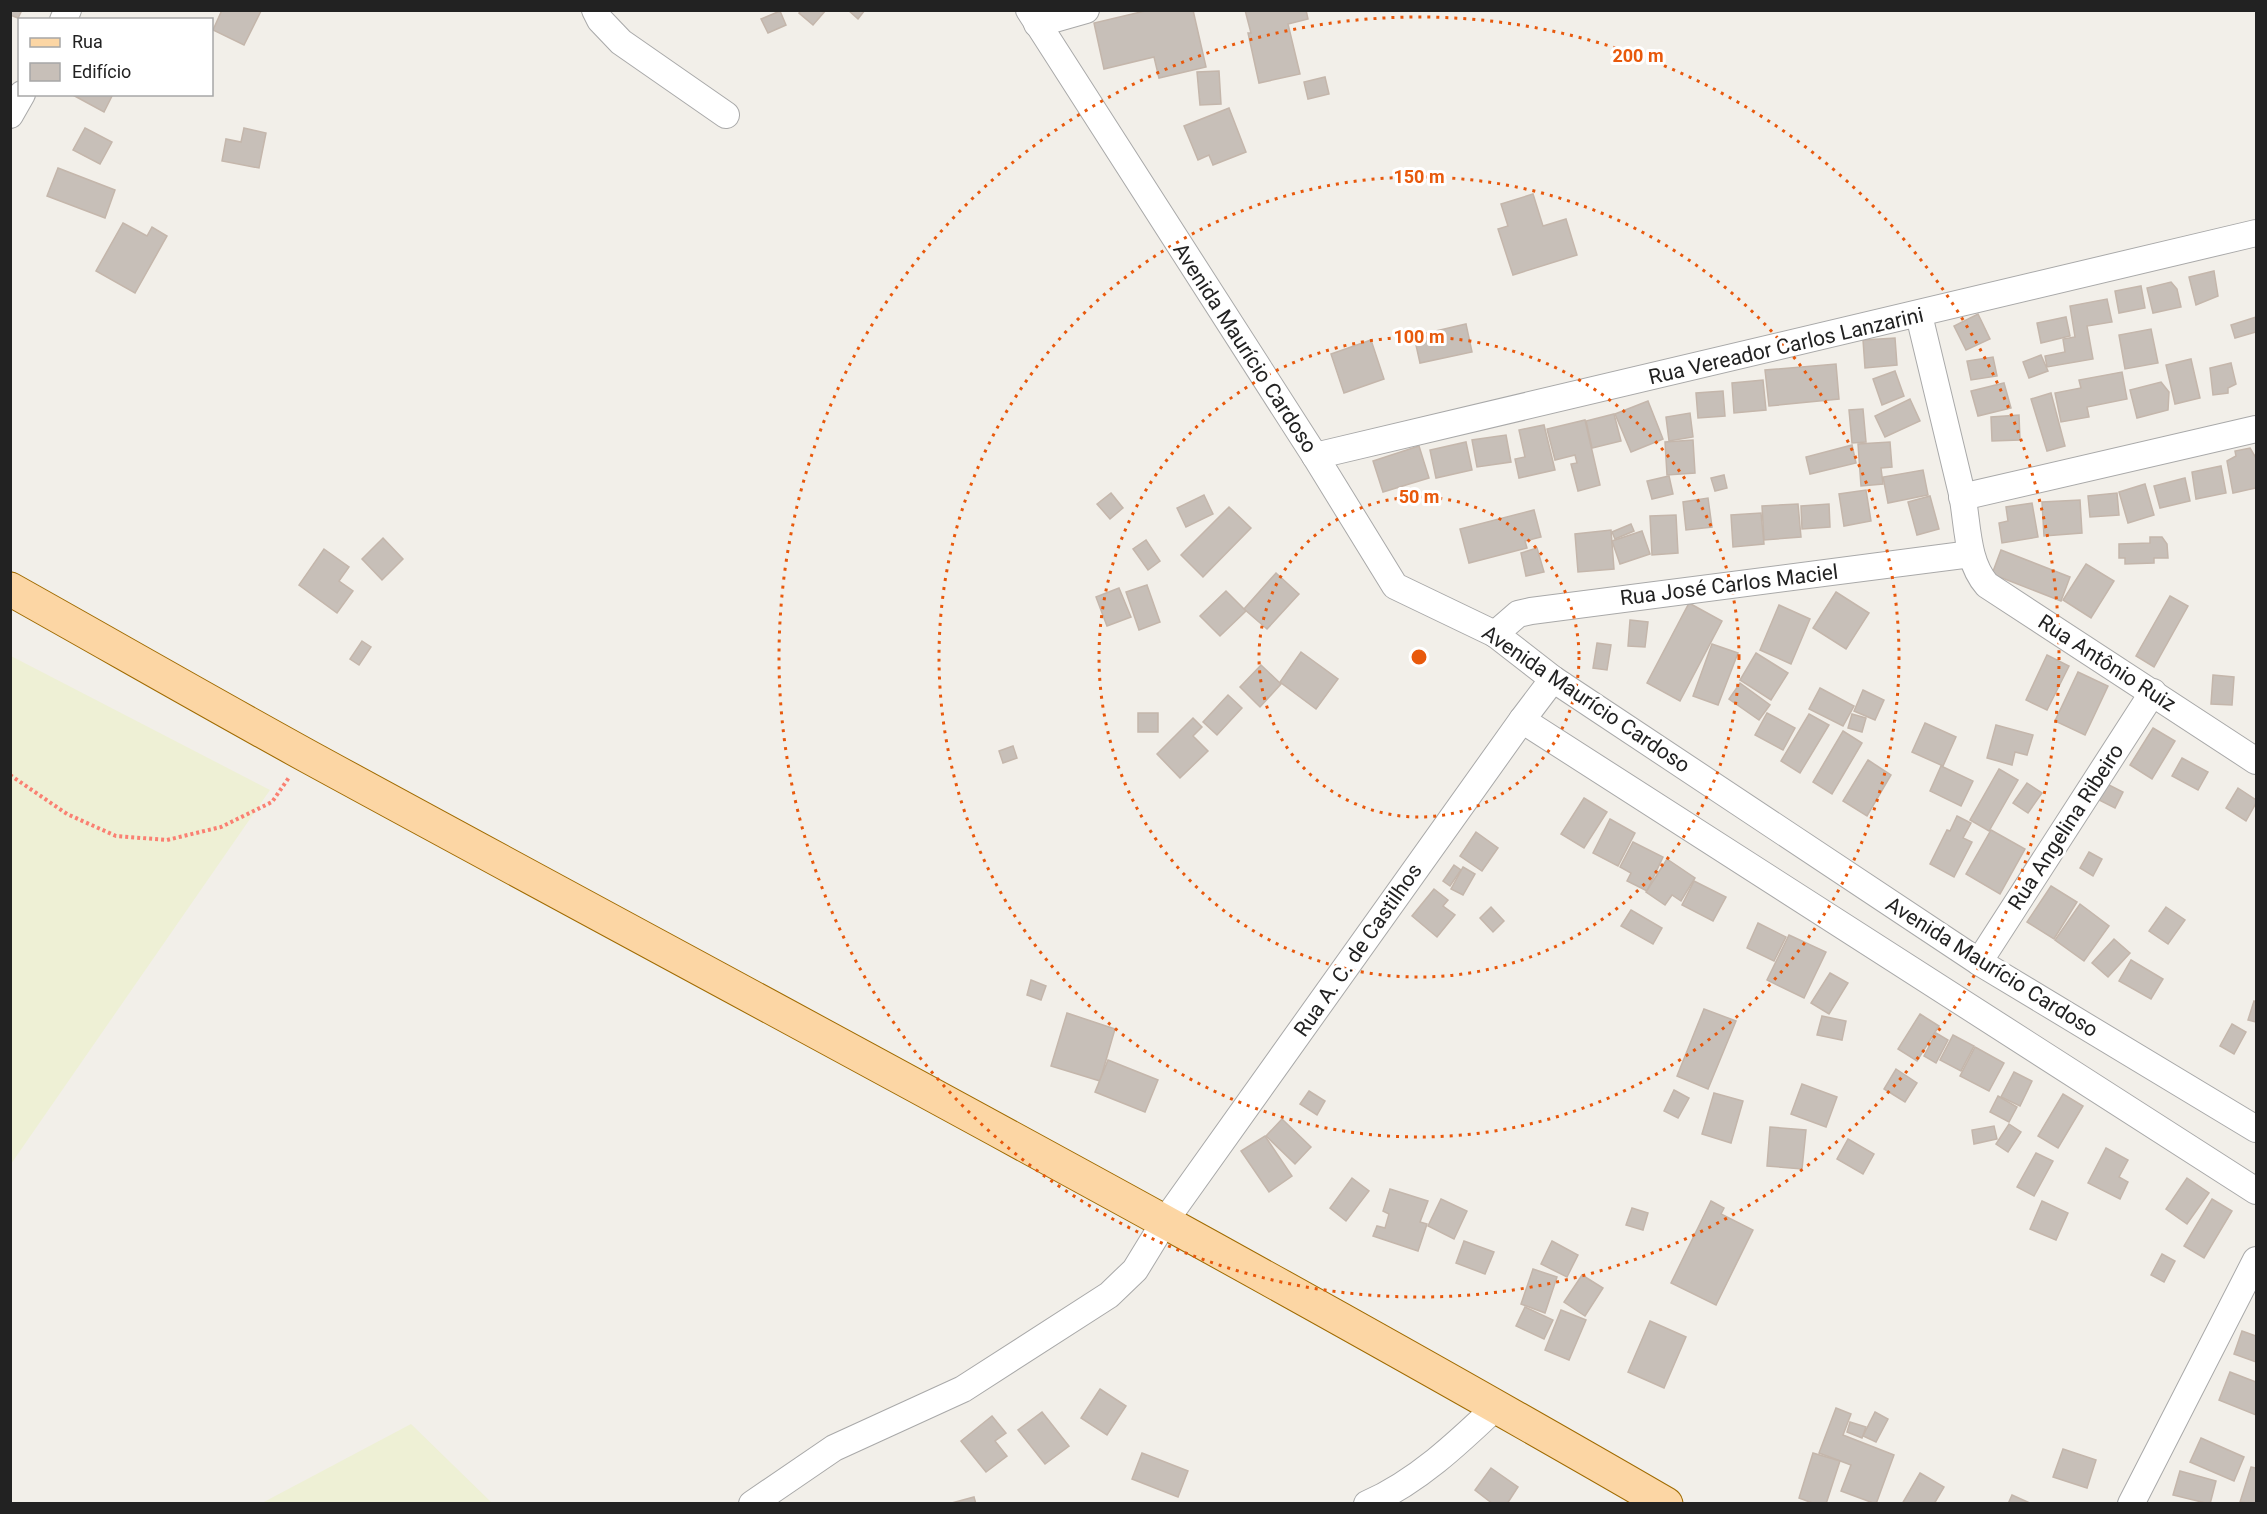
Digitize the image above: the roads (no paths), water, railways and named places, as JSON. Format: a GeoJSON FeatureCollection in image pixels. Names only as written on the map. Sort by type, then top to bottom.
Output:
{"type":"FeatureCollection","features":[{"type":"Feature","properties":{"kind":"main road"},"geometry":{"type":"LineString","coordinates":[[10,589],[304,754],[1165,1221],[1666,1503]]}},
{"type":"Feature","properties":{"kind":"street"},"geometry":{"type":"LineString","coordinates":[[596,10],[600,20],[621,42],[726,116]]}},
{"type":"Feature","properties":{"kind":"street"},"geometry":{"type":"LineString","coordinates":[[1033,17],[1086,10]]}},
{"type":"Feature","properties":{"kind":"street","name":"Avenida Maurício Cardoso"},"geometry":{"type":"LineString","coordinates":[[1033,17],[1315,456],[1395,586],[1495,634],[1553,679],[1979,962],[2256,1129]]}},
{"type":"Feature","properties":{"kind":"street"},"geometry":{"type":"LineString","coordinates":[[10,115],[21,96]]}},
{"type":"Feature","properties":{"kind":"street","name":"Rua Vereador Carlos Lanzarini"},"geometry":{"type":"LineString","coordinates":[[1315,456],[1919,315],[2256,233]]}},
{"type":"Feature","properties":{"kind":"street","name":"Rua Antônio Ruiz"},"geometry":{"type":"LineString","coordinates":[[1919,315],[1962,497],[1971,554],[1979,576],[1987,585],[2256,761]]}},
{"type":"Feature","properties":{"kind":"street"},"geometry":{"type":"LineString","coordinates":[[1962,497],[2256,429]]}},
{"type":"Feature","properties":{"kind":"street","name":"Rua José Carlos Maciel"},"geometry":{"type":"LineString","coordinates":[[1495,634],[1518,614],[1531,611],[1971,554]]}},
{"type":"Feature","properties":{"kind":"street","name":"Rua A. C. de Castilhos"},"geometry":{"type":"LineString","coordinates":[[752,1503],[834,1448],[963,1389],[1109,1295],[1134,1270],[1165,1221],[1553,679]]}},
{"type":"Feature","properties":{"kind":"street","name":"Rua Angelina Ribeiro"},"geometry":{"type":"LineString","coordinates":[[1979,962],[2153,692]]}},
{"type":"Feature","properties":{"kind":"street"},"geometry":{"type":"LineString","coordinates":[[1522,720],[2256,1191]]}},
{"type":"Feature","properties":{"kind":"street"},"geometry":{"type":"LineString","coordinates":[[2131,1503],[2256,1260]]}},
{"type":"Feature","properties":{"kind":"street"},"geometry":{"type":"LineString","coordinates":[[1367,1503],[1387,1495],[1454,1447],[1497,1406]]}}]}
